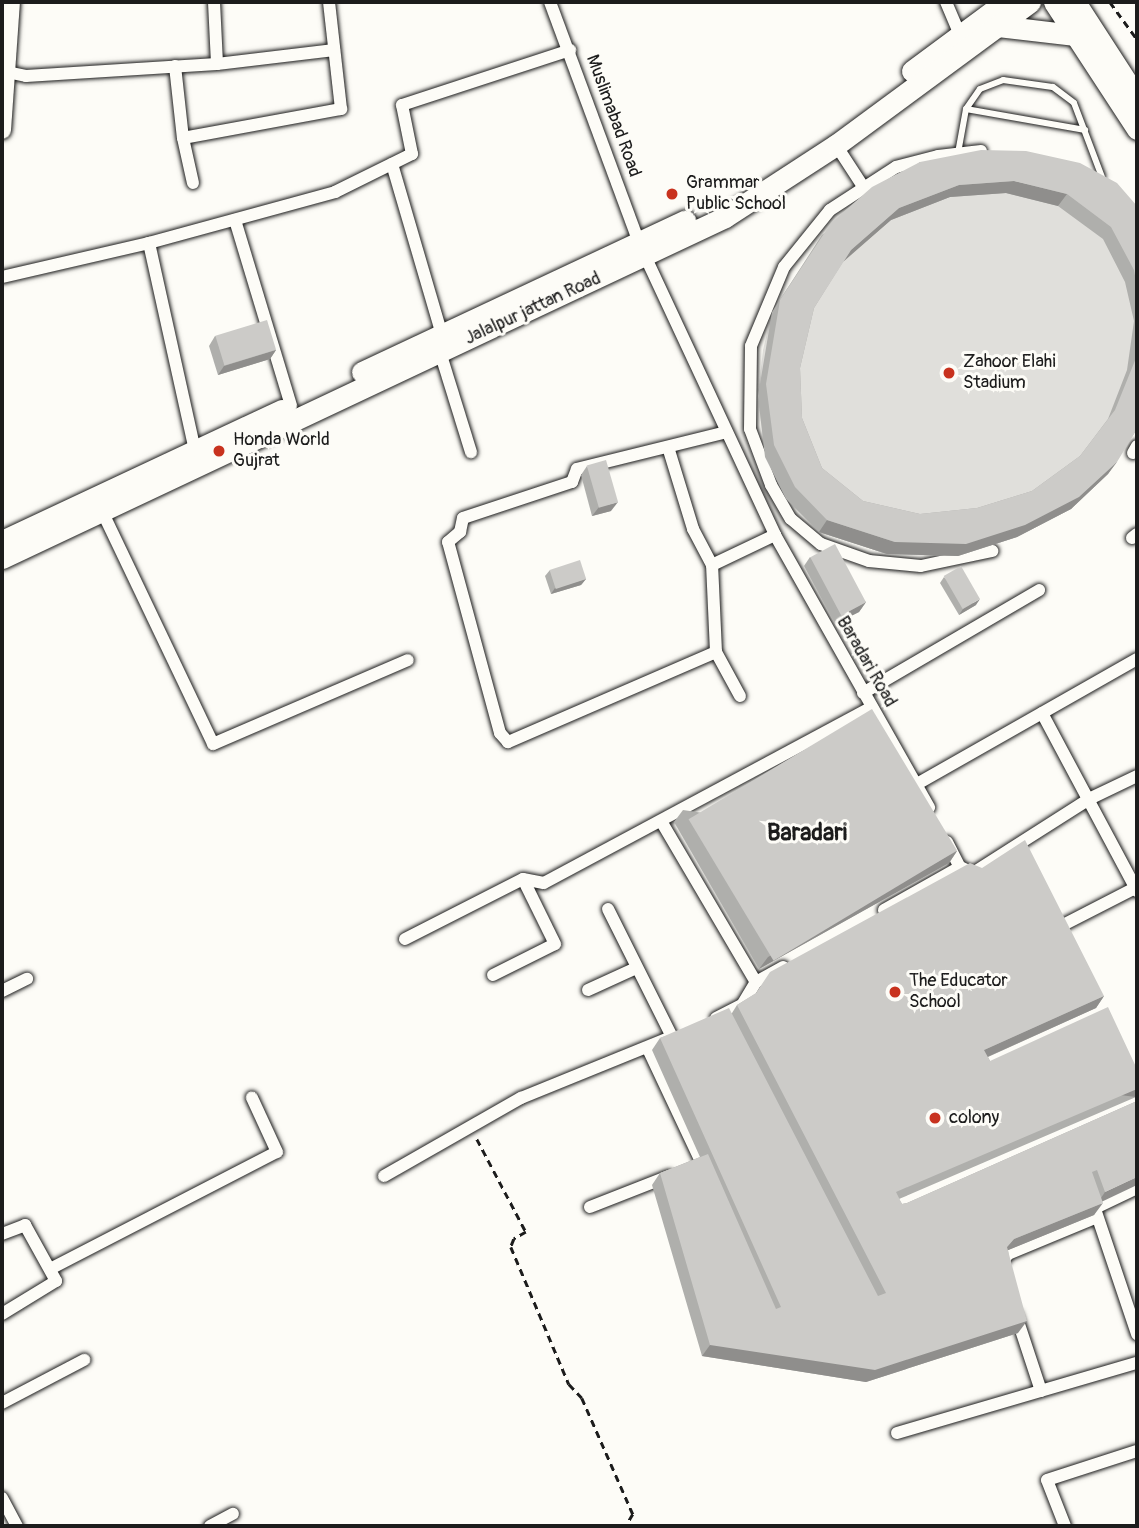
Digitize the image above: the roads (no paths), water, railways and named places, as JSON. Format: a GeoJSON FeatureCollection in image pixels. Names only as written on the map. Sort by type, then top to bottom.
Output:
{"type":"FeatureCollection","features":[{"type":"Feature","properties":{"kind":"main road","name":"Jalalpur jattan Road"},"geometry":{"type":"LineString","coordinates":[[642,250],[752,186],[1005,2]]}},
{"type":"Feature","properties":{"kind":"main road","name":"Jalalpur jattan Road"},"geometry":{"type":"LineString","coordinates":[[2,558],[102,511],[362,380],[760,197],[836,145],[1030,2]]}},
{"type":"Feature","properties":{"kind":"main road"},"geometry":{"type":"LineString","coordinates":[[1054,2],[1137,129]]}},
{"type":"Feature","properties":{"kind":"main road"},"geometry":{"type":"LineString","coordinates":[[1075,2],[1137,98]]}},
{"type":"Feature","properties":{"kind":"main road"},"geometry":{"type":"LineString","coordinates":[[998,26],[1074,35]]}},
{"type":"Feature","properties":{"kind":"main road","name":"Jalalpur jattan Road"},"geometry":{"type":"LineString","coordinates":[[2,541],[291,406],[362,380]]}},
{"type":"Feature","properties":{"kind":"street"},"geometry":{"type":"LineString","coordinates":[[2,130],[10,2]]}},
{"type":"Feature","properties":{"kind":"street"},"geometry":{"type":"LineString","coordinates":[[214,2],[217,64]]}},
{"type":"Feature","properties":{"kind":"street"},"geometry":{"type":"LineString","coordinates":[[183,138],[341,109],[329,2]]}},
{"type":"Feature","properties":{"kind":"street","name":"Muslimabad Road"},"geometry":{"type":"LineString","coordinates":[[550,2],[642,250]]}},
{"type":"Feature","properties":{"kind":"street"},"geometry":{"type":"LineString","coordinates":[[946,2],[960,35]]}},
{"type":"Feature","properties":{"kind":"street"},"geometry":{"type":"LineString","coordinates":[[7,72],[26,76],[217,64],[334,50]]}},
{"type":"Feature","properties":{"kind":"street"},"geometry":{"type":"LineString","coordinates":[[2,277],[149,243],[335,192],[412,154],[402,106],[570,50]]}},
{"type":"Feature","properties":{"kind":"street"},"geometry":{"type":"LineString","coordinates":[[175,66],[183,138],[193,183]]}},
{"type":"Feature","properties":{"kind":"street"},"geometry":{"type":"LineString","coordinates":[[836,145],[864,188]]}},
{"type":"Feature","properties":{"kind":"street"},"geometry":{"type":"LineString","coordinates":[[992,551],[921,566],[869,561],[821,544],[791,519],[771,485],[750,429],[751,346],[784,267],[830,210],[896,167],[958,154],[1001,151]]}},
{"type":"Feature","properties":{"kind":"street"},"geometry":{"type":"LineString","coordinates":[[392,164],[471,452]]}},
{"type":"Feature","properties":{"kind":"street"},"geometry":{"type":"LineString","coordinates":[[1082,169],[1106,180]]}},
{"type":"Feature","properties":{"kind":"street"},"geometry":{"type":"LineString","coordinates":[[235,220],[291,406]]}},
{"type":"Feature","properties":{"kind":"street"},"geometry":{"type":"LineString","coordinates":[[149,243],[195,450]]}},
{"type":"Feature","properties":{"kind":"street","name":"Baradari Road"},"geometry":{"type":"LineString","coordinates":[[642,250],[775,535],[917,784],[960,867]]}},
{"type":"Feature","properties":{"kind":"street"},"geometry":{"type":"LineString","coordinates":[[716,652],[508,742],[502,739],[448,542],[460,532],[463,517],[572,482],[577,469],[727,432]]}},
{"type":"Feature","properties":{"kind":"street"},"geometry":{"type":"LineString","coordinates":[[668,447],[693,528],[712,565],[716,652],[740,696]]}},
{"type":"Feature","properties":{"kind":"street"},"geometry":{"type":"LineString","coordinates":[[102,511],[214,744],[408,660]]}},
{"type":"Feature","properties":{"kind":"street"},"geometry":{"type":"LineString","coordinates":[[712,565],[775,535]]}},
{"type":"Feature","properties":{"kind":"street"},"geometry":{"type":"LineString","coordinates":[[863,693],[1039,590]]}},
{"type":"Feature","properties":{"kind":"street"},"geometry":{"type":"LineString","coordinates":[[917,784],[1137,659]]}},
{"type":"Feature","properties":{"kind":"street"},"geometry":{"type":"LineString","coordinates":[[405,939],[523,879],[544,883],[872,707]]}},
{"type":"Feature","properties":{"kind":"street"},"geometry":{"type":"LineString","coordinates":[[1042,713],[1137,889],[1063,926]]}},
{"type":"Feature","properties":{"kind":"street"},"geometry":{"type":"LineString","coordinates":[[876,914],[960,867],[973,873],[1021,851],[1089,799],[1137,776]]}},
{"type":"Feature","properties":{"kind":"street"},"geometry":{"type":"LineString","coordinates":[[661,821],[756,982]]}},
{"type":"Feature","properties":{"kind":"street"},"geometry":{"type":"LineString","coordinates":[[493,975],[555,944],[523,879]]}},
{"type":"Feature","properties":{"kind":"street"},"geometry":{"type":"LineString","coordinates":[[384,1176],[522,1098],[648,1049],[678,1034],[636,968],[608,909]]}},
{"type":"Feature","properties":{"kind":"street"},"geometry":{"type":"LineString","coordinates":[[697,1026],[725,1021],[742,1005],[756,982],[792,962]]}},
{"type":"Feature","properties":{"kind":"street"},"geometry":{"type":"LineString","coordinates":[[588,990],[636,968]]}},
{"type":"Feature","properties":{"kind":"street"},"geometry":{"type":"LineString","coordinates":[[2,991],[27,979]]}},
{"type":"Feature","properties":{"kind":"street"},"geometry":{"type":"LineString","coordinates":[[648,1049],[689,1168],[712,1187]]}},
{"type":"Feature","properties":{"kind":"street"},"geometry":{"type":"LineString","coordinates":[[50,1269],[277,1152],[252,1098]]}},
{"type":"Feature","properties":{"kind":"street"},"geometry":{"type":"LineString","coordinates":[[590,1207],[689,1168]]}},
{"type":"Feature","properties":{"kind":"street"},"geometry":{"type":"LineString","coordinates":[[1005,1280],[1001,1259],[1008,1254],[1094,1207],[1137,1188]]}},
{"type":"Feature","properties":{"kind":"street"},"geometry":{"type":"LineString","coordinates":[[1094,1207],[1137,1334]]}},
{"type":"Feature","properties":{"kind":"street"},"geometry":{"type":"LineString","coordinates":[[2,1234],[25,1224],[56,1281],[54,1287],[2,1314]]}},
{"type":"Feature","properties":{"kind":"street"},"geometry":{"type":"LineString","coordinates":[[1013,1305],[1041,1391]]}},
{"type":"Feature","properties":{"kind":"street"},"geometry":{"type":"LineString","coordinates":[[2,1403],[83,1360]]}},
{"type":"Feature","properties":{"kind":"street"},"geometry":{"type":"LineString","coordinates":[[897,1433],[1137,1363]]}},
{"type":"Feature","properties":{"kind":"street"},"geometry":{"type":"LineString","coordinates":[[1065,1526],[1047,1480],[1137,1451]]}},
{"type":"Feature","properties":{"kind":"street"},"geometry":{"type":"LineString","coordinates":[[2,1498],[16,1526]]}},
{"type":"Feature","properties":{"kind":"street"},"geometry":{"type":"LineString","coordinates":[[210,1526],[233,1514]]}},
{"type":"Feature","properties":{"kind":"lane"},"geometry":{"type":"LineString","coordinates":[[958,154],[966,109],[980,89],[991,83],[1053,87],[1074,103],[1106,180]]}},
{"type":"Feature","properties":{"kind":"lane"},"geometry":{"type":"LineString","coordinates":[[966,109],[1085,131]]}},
{"type":"Feature","properties":{"kind":"place","name":"Grammar Public School"},"geometry":{"type":"Point","coordinates":[672,194]}},
{"type":"Feature","properties":{"kind":"place","name":"Zahoor Elahi Stadium"},"geometry":{"type":"Point","coordinates":[949,373]}},
{"type":"Feature","properties":{"kind":"place","name":"Honda World Gujrat"},"geometry":{"type":"Point","coordinates":[219,451]}},
{"type":"Feature","properties":{"kind":"place","name":"The Educator School"},"geometry":{"type":"Point","coordinates":[895,992]}},
{"type":"Feature","properties":{"kind":"place","name":"colony"},"geometry":{"type":"Point","coordinates":[935,1118]}},
{"type":"Feature","properties":{"kind":"district","name":"Baradari"},"geometry":{"type":"Point","coordinates":[807,833]}}]}
